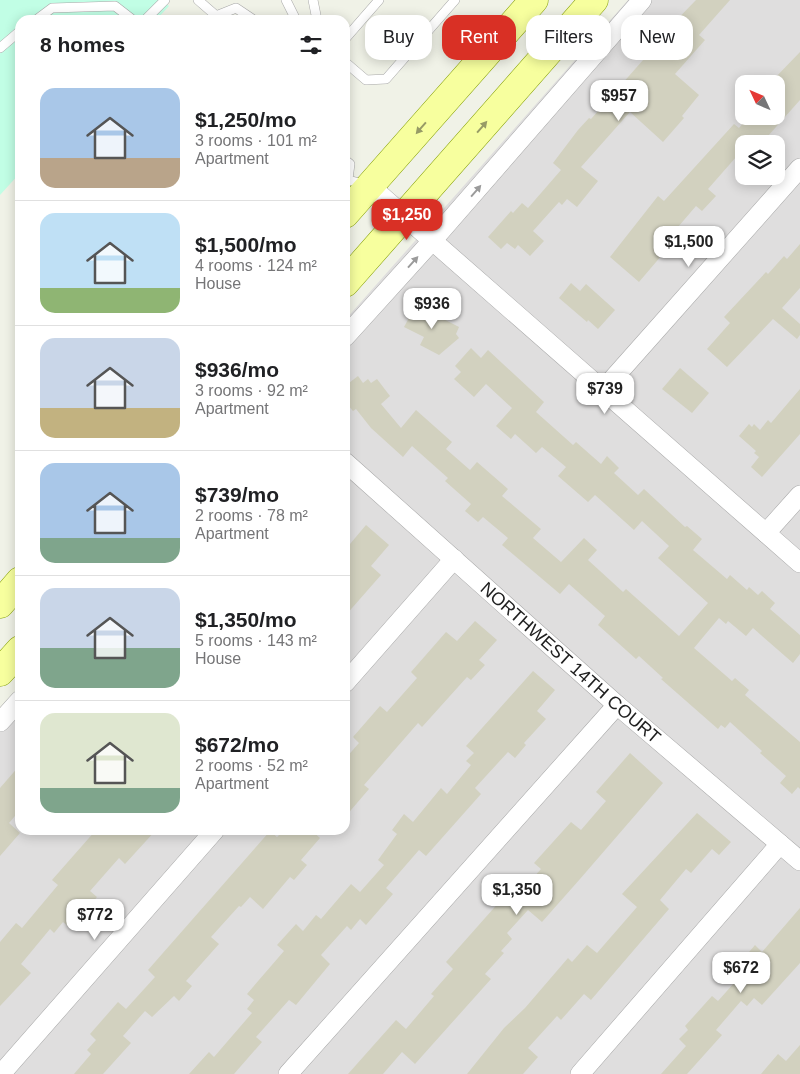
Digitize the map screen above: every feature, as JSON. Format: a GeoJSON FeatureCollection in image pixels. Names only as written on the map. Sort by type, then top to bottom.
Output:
{"type":"FeatureCollection","features":[{"type":"Feature","properties":{"kind":"main road"},"geometry":{"type":"LineString","coordinates":[[350,196],[354,181],[534,0]]}},
{"type":"Feature","properties":{"kind":"main road"},"geometry":{"type":"LineString","coordinates":[[350,277],[594,0]]}},
{"type":"Feature","properties":{"kind":"main road"},"geometry":{"type":"LineString","coordinates":[[0,604],[15,587]]}},
{"type":"Feature","properties":{"kind":"main road"},"geometry":{"type":"LineString","coordinates":[[0,672],[15,656]]}},
{"type":"Feature","properties":{"kind":"street"},"geometry":{"type":"LineString","coordinates":[[350,331],[432,241],[642,0]]}},
{"type":"Feature","properties":{"kind":"street"},"geometry":{"type":"LineString","coordinates":[[603,390],[800,168]]}},
{"type":"Feature","properties":{"kind":"street"},"geometry":{"type":"LineString","coordinates":[[354,181],[404,216],[800,563]]}},
{"type":"Feature","properties":{"kind":"street","name":"NORTHWEST 14TH COURT"},"geometry":{"type":"LineString","coordinates":[[350,466],[617,705],[800,861]]}},
{"type":"Feature","properties":{"kind":"street"},"geometry":{"type":"LineString","coordinates":[[766,533],[800,495]]}},
{"type":"Feature","properties":{"kind":"street"},"geometry":{"type":"LineString","coordinates":[[350,677],[454,560]]}},
{"type":"Feature","properties":{"kind":"street"},"geometry":{"type":"LineString","coordinates":[[288,1074],[617,705]]}},
{"type":"Feature","properties":{"kind":"street"},"geometry":{"type":"LineString","coordinates":[[0,722],[15,706]]}},
{"type":"Feature","properties":{"kind":"street"},"geometry":{"type":"LineString","coordinates":[[1,1074],[212,835]]}},
{"type":"Feature","properties":{"kind":"street"},"geometry":{"type":"LineString","coordinates":[[580,1074],[780,844]]}},
{"type":"Feature","properties":{"kind":"lane"},"geometry":{"type":"LineString","coordinates":[[150,15],[165,0]]}},
{"type":"Feature","properties":{"kind":"lane"},"geometry":{"type":"LineString","coordinates":[[198,0],[216,15]]}},
{"type":"Feature","properties":{"kind":"lane"},"geometry":{"type":"LineString","coordinates":[[286,0],[292,15]]}},
{"type":"Feature","properties":{"kind":"lane"},"geometry":{"type":"LineString","coordinates":[[313,0],[316,15]]}},
{"type":"Feature","properties":{"kind":"lane"},"geometry":{"type":"LineString","coordinates":[[350,33],[379,0]]}},
{"type":"Feature","properties":{"kind":"lane"},"geometry":{"type":"LineString","coordinates":[[350,66],[366,80],[386,79],[455,0]]}},
{"type":"Feature","properties":{"kind":"lane"},"geometry":{"type":"LineString","coordinates":[[43,15],[52,8],[115,6],[127,15]]}},
{"type":"Feature","properties":{"kind":"lane"},"geometry":{"type":"LineString","coordinates":[[224,15],[236,8],[246,15]]}},
{"type":"Feature","properties":{"kind":"lane"},"geometry":{"type":"LineString","coordinates":[[0,48],[15,36]]}},
{"type":"Feature","properties":{"kind":"lane"},"geometry":{"type":"LineString","coordinates":[[350,164],[354,181]]}},
{"type":"Feature","properties":{"kind":"shaded area"},"geometry":{"type":"Polygon","coordinates":[[[628,0],[800,0],[800,1074],[0,1074],[0,710],[15,694],[15,835],[350,835],[350,314],[575,60],[611,60],[611,19],[628,0]]]}},
{"type":"Feature","properties":{"kind":"green space"},"geometry":{"type":"Polygon","coordinates":[[[0,0],[162,0],[169,6],[161,15],[15,15],[15,178],[0,195],[0,0]]]}},
{"type":"Feature","properties":{"kind":"building"},"geometry":{"type":"Polygon","coordinates":[[[696,0],[730,0],[699,35],[705,40],[693,54],[693,15],[681,15],[696,0]]]}},
{"type":"Feature","properties":{"kind":"building"},"geometry":{"type":"Polygon","coordinates":[[[800,52],[800,100],[785,117],[785,75],[778,75],[800,52]]]}},
{"type":"Feature","properties":{"kind":"building"},"geometry":{"type":"Polygon","coordinates":[[[643,60],[687,60],[675,74],[699,95],[682,116],[684,118],[663,142],[630,112],[581,167],[598,181],[577,207],[567,199],[562,205],[559,202],[533,231],[544,241],[530,256],[518,245],[515,249],[507,243],[501,249],[488,237],[511,211],[513,213],[522,203],[528,208],[561,170],[553,163],[578,130],[589,118],[591,119],[643,60]]]}},
{"type":"Feature","properties":{"kind":"building"},"geometry":{"type":"Polygon","coordinates":[[[734,124],[739,128],[742,125],[778,125],[769,135],[735,135],[735,158],[708,189],[716,196],[702,211],[696,206],[666,241],[669,243],[660,253],[662,255],[639,282],[610,257],[658,196],[664,201],[734,124]]]}},
{"type":"Feature","properties":{"kind":"building"},"geometry":{"type":"Polygon","coordinates":[[[800,244],[800,288],[782,308],[800,324],[800,335],[797,339],[773,319],[727,367],[707,349],[730,323],[724,317],[766,272],[768,274],[784,256],[787,259],[800,244]]]}},
{"type":"Feature","properties":{"kind":"building"},"geometry":{"type":"Polygon","coordinates":[[[571,283],[580,291],[586,284],[615,310],[598,329],[559,298],[571,283]]]}},
{"type":"Feature","properties":{"kind":"building"},"geometry":{"type":"Polygon","coordinates":[[[416,305],[459,327],[456,334],[459,338],[439,355],[420,345],[424,337],[404,327],[416,305]]]}},
{"type":"Feature","properties":{"kind":"building"},"geometry":{"type":"Polygon","coordinates":[[[471,348],[481,358],[488,350],[544,402],[536,412],[573,445],[576,442],[601,464],[607,456],[619,468],[614,473],[638,495],[644,489],[685,527],[687,526],[702,539],[693,550],[727,579],[730,575],[747,590],[749,587],[758,595],[762,591],[775,603],[770,609],[800,635],[800,654],[793,663],[753,628],[746,636],[728,621],[726,624],[719,618],[694,648],[732,681],[735,678],[749,690],[745,695],[800,742],[800,789],[798,787],[792,794],[780,783],[786,776],[730,722],[725,728],[721,725],[718,729],[661,679],[663,678],[639,656],[636,659],[598,625],[605,616],[569,584],[560,594],[502,545],[508,538],[483,517],[478,522],[465,511],[471,504],[445,481],[448,478],[412,446],[403,457],[371,428],[356,409],[353,411],[350,408],[350,382],[358,376],[363,383],[368,379],[371,383],[377,379],[390,396],[381,404],[401,428],[416,410],[452,442],[446,449],[470,470],[477,462],[508,489],[502,496],[541,529],[533,538],[561,562],[584,538],[597,550],[588,560],[623,592],[626,589],[679,636],[708,603],[658,558],[669,546],[642,521],[634,530],[595,495],[588,502],[558,476],[566,467],[542,447],[536,453],[515,434],[511,439],[496,426],[512,408],[486,384],[474,397],[454,379],[461,372],[455,366],[471,348]]]}},
{"type":"Feature","properties":{"kind":"building"},"geometry":{"type":"Polygon","coordinates":[[[680,368],[709,393],[692,413],[662,389],[680,368]]]}},
{"type":"Feature","properties":{"kind":"building"},"geometry":{"type":"Polygon","coordinates":[[[800,389],[800,434],[762,477],[751,467],[759,457],[754,453],[756,451],[739,436],[749,424],[752,427],[754,424],[760,430],[768,420],[771,423],[800,389]]]}},
{"type":"Feature","properties":{"kind":"building"},"geometry":{"type":"Polygon","coordinates":[[[366,525],[389,545],[371,566],[381,575],[350,610],[350,544],[366,525]]]}},
{"type":"Feature","properties":{"kind":"building"},"geometry":{"type":"Polygon","coordinates":[[[475,621],[497,640],[479,660],[485,665],[471,680],[467,677],[422,727],[418,723],[364,785],[369,789],[350,811],[350,753],[359,743],[353,737],[380,706],[387,712],[417,678],[411,672],[446,632],[457,641],[475,621]]]}},
{"type":"Feature","properties":{"kind":"building"},"geometry":{"type":"Polygon","coordinates":[[[533,671],[555,690],[537,711],[546,719],[524,743],[526,745],[515,758],[508,752],[475,788],[481,794],[426,856],[419,850],[386,888],[393,894],[366,925],[360,919],[351,930],[347,926],[321,955],[330,964],[296,1005],[289,1000],[256,1037],[262,1042],[234,1074],[189,1074],[209,1052],[214,1057],[252,1013],[247,1009],[254,1000],[247,994],[284,951],[277,945],[296,924],[303,931],[316,915],[321,919],[351,884],[360,892],[384,865],[378,860],[397,834],[392,830],[404,814],[413,822],[441,788],[447,794],[471,765],[466,761],[474,753],[466,746],[533,671]]]}},
{"type":"Feature","properties":{"kind":"building"},"geometry":{"type":"Polygon","coordinates":[[[630,753],[663,783],[580,879],[542,922],[528,910],[507,933],[512,939],[501,951],[504,953],[485,974],[491,979],[415,1064],[402,1052],[383,1074],[348,1074],[396,1020],[406,1029],[434,996],[431,994],[453,969],[446,962],[501,900],[508,906],[541,869],[534,863],[571,822],[581,830],[606,801],[596,792],[630,753]]]}},
{"type":"Feature","properties":{"kind":"building"},"geometry":{"type":"Polygon","coordinates":[[[15,771],[15,816],[9,823],[15,828],[15,835],[18,835],[0,856],[0,788],[15,771]]]}},
{"type":"Feature","properties":{"kind":"building"},"geometry":{"type":"Polygon","coordinates":[[[697,813],[731,842],[719,855],[712,849],[691,873],[686,869],[660,900],[669,909],[591,1000],[584,994],[561,1020],[557,1016],[528,1048],[538,1057],[523,1074],[467,1074],[504,1028],[525,1008],[568,958],[572,962],[587,945],[597,953],[637,907],[622,894],[697,813]]]}},
{"type":"Feature","properties":{"kind":"building"},"geometry":{"type":"Polygon","coordinates":[[[92,835],[151,835],[125,864],[119,858],[90,891],[97,897],[70,928],[63,922],[54,933],[50,929],[21,964],[31,973],[0,1006],[0,942],[16,923],[22,928],[58,885],[52,880],[92,835]]]}},
{"type":"Feature","properties":{"kind":"building"},"geometry":{"type":"Polygon","coordinates":[[[266,835],[275,835],[277,837],[279,835],[317,835],[320,838],[301,860],[307,865],[294,880],[290,877],[263,909],[250,897],[241,907],[239,906],[211,937],[219,944],[186,981],[192,986],[179,1001],[174,996],[152,1017],[145,1011],[123,1036],[131,1043],[103,1074],[74,1074],[91,1054],[87,1050],[96,1040],[90,1034],[118,1002],[126,1009],[155,977],[148,970],[266,835]]]}},
{"type":"Feature","properties":{"kind":"building"},"geometry":{"type":"Polygon","coordinates":[[[800,908],[800,963],[762,1005],[754,998],[747,1006],[741,1001],[716,1030],[722,1035],[687,1074],[661,1074],[686,1046],[679,1039],[688,1030],[685,1026],[712,996],[718,1001],[751,964],[744,958],[755,945],[762,952],[800,908]]]}},
{"type":"Feature","properties":{"kind":"building"},"geometry":{"type":"Polygon","coordinates":[[[800,1045],[800,1074],[761,1074],[778,1054],[786,1061],[800,1045]]]}}]}
